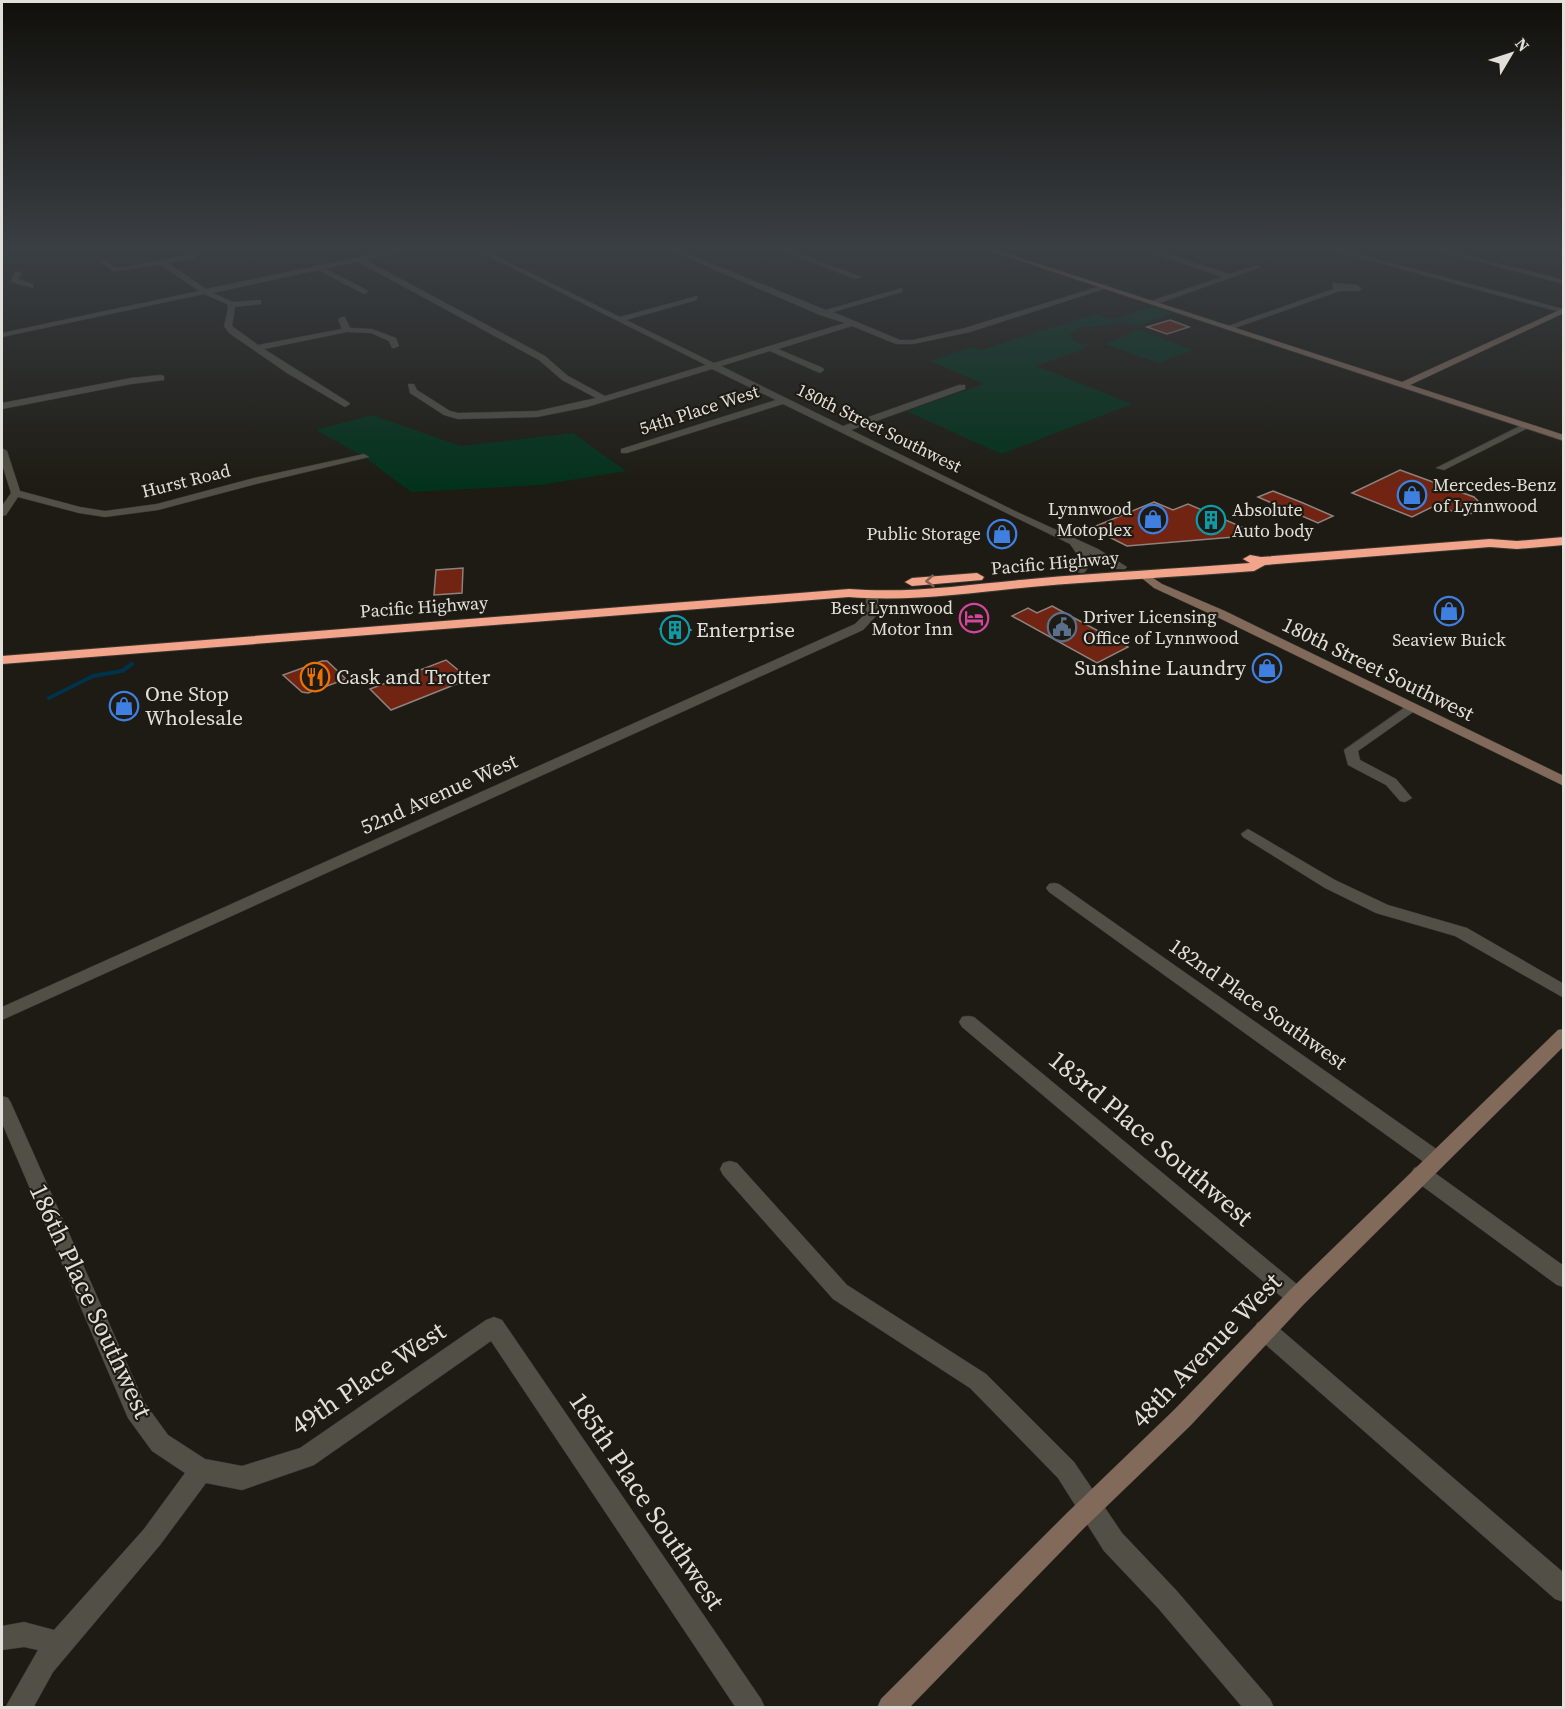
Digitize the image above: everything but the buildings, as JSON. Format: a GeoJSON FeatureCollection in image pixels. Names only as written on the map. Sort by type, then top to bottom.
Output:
{"type":"FeatureCollection","features":[{"type":"Feature","properties":{"kind":"highway","name":"Pacific Highway"},"geometry":{"type":"LineString","coordinates":[[1490,543],[1509,537],[1563,537]]}},
{"type":"Feature","properties":{"kind":"highway","name":"Pacific Highway"},"geometry":{"type":"LineString","coordinates":[[849,593],[865,585],[1244,558],[1261,561],[1490,543],[1517,545],[1543,543],[1563,537]]}},
{"type":"Feature","properties":{"kind":"highway","name":"Pacific Highway"},"geometry":{"type":"LineString","coordinates":[[2,660],[849,593],[872,596],[952,592],[1044,582],[1254,567],[1261,561]]}},
{"type":"Feature","properties":{"kind":"highway"},"geometry":{"type":"LineString","coordinates":[[1144,575],[1148,571],[1168,568],[1185,562]]}},
{"type":"Feature","properties":{"kind":"highway"},"geometry":{"type":"LineString","coordinates":[[1044,582],[1071,576],[1111,572],[1121,567]]}},
{"type":"Feature","properties":{"kind":"highway"},"geometry":{"type":"LineString","coordinates":[[872,596],[904,583]]}},
{"type":"Feature","properties":{"kind":"street"},"geometry":{"type":"LineString","coordinates":[[2,334],[32,328]]}},
{"type":"Feature","properties":{"kind":"street"},"geometry":{"type":"LineString","coordinates":[[229,328],[345,404]]}},
{"type":"Feature","properties":{"kind":"street"},"geometry":{"type":"LineString","coordinates":[[486,328],[543,358],[565,378],[604,399]]}},
{"type":"Feature","properties":{"kind":"street","name":"180th Street Southwest"},"geometry":{"type":"LineString","coordinates":[[638,328],[1073,543],[1094,551],[1121,567]]}},
{"type":"Feature","properties":{"kind":"street"},"geometry":{"type":"LineString","coordinates":[[411,386],[413,391],[447,413],[463,417],[546,413],[604,399],[838,328]]}},
{"type":"Feature","properties":{"kind":"street"},"geometry":{"type":"LineString","coordinates":[[859,328],[891,341],[907,342],[973,328]]}},
{"type":"Feature","properties":{"kind":"street"},"geometry":{"type":"LineString","coordinates":[[1231,328],[1563,438]]}},
{"type":"Feature","properties":{"kind":"street"},"geometry":{"type":"LineString","coordinates":[[1402,385],[1526,328]]}},
{"type":"Feature","properties":{"kind":"street"},"geometry":{"type":"LineString","coordinates":[[257,348],[347,330],[378,332],[393,340],[395,346]]}},
{"type":"Feature","properties":{"kind":"street"},"geometry":{"type":"LineString","coordinates":[[772,349],[820,370]]}},
{"type":"Feature","properties":{"kind":"street"},"geometry":{"type":"LineString","coordinates":[[2,406],[131,381],[162,378]]}},
{"type":"Feature","properties":{"kind":"street"},"geometry":{"type":"LineString","coordinates":[[842,430],[962,387]]}},
{"type":"Feature","properties":{"kind":"street","name":"54th Place West"},"geometry":{"type":"LineString","coordinates":[[624,452],[783,401]]}},
{"type":"Feature","properties":{"kind":"street"},"geometry":{"type":"LineString","coordinates":[[1441,468],[1527,426]]}},
{"type":"Feature","properties":{"kind":"street"},"geometry":{"type":"LineString","coordinates":[[2,454],[16,493],[2,513]]}},
{"type":"Feature","properties":{"kind":"street","name":"Hurst Road"},"geometry":{"type":"LineString","coordinates":[[16,493],[79,510],[105,514],[158,507],[254,481],[364,457]]}},
{"type":"Feature","properties":{"kind":"street"},"geometry":{"type":"LineString","coordinates":[[1073,543],[1086,557],[1086,564],[1081,570]]}},
{"type":"Feature","properties":{"kind":"street"},"geometry":{"type":"LineString","coordinates":[[1172,573],[1168,586],[1174,592]]}},
{"type":"Feature","properties":{"kind":"street","name":"180th Street Southwest"},"geometry":{"type":"LineString","coordinates":[[1144,575],[1153,584],[1174,592],[1563,782]]}},
{"type":"Feature","properties":{"kind":"street","name":"52nd Avenue West"},"geometry":{"type":"LineString","coordinates":[[2,1014],[859,627],[872,614],[872,596]]}},
{"type":"Feature","properties":{"kind":"street"},"geometry":{"type":"LineString","coordinates":[[1405,798],[1391,782],[1353,762],[1351,750],[1411,707]]}},
{"type":"Feature","properties":{"kind":"street"},"geometry":{"type":"LineString","coordinates":[[1248,834],[1330,884],[1382,909],[1461,932],[1563,992]]}},
{"type":"Feature","properties":{"kind":"street","name":"182nd Place Southwest"},"geometry":{"type":"LineString","coordinates":[[1053,888],[1435,1159]]}},
{"type":"Feature","properties":{"kind":"street","name":"183rd Place Southwest"},"geometry":{"type":"LineString","coordinates":[[968,1022],[1297,1297]]}},
{"type":"Feature","properties":{"kind":"street","name":"48th Avenue West"},"geometry":{"type":"LineString","coordinates":[[890,1707],[1090,1506],[1182,1418],[1297,1297],[1435,1159],[1563,1035]]}},
{"type":"Feature","properties":{"kind":"street","name":"186th Place Southwest"},"geometry":{"type":"LineString","coordinates":[[2,1103],[136,1410],[160,1443],[201,1470]]}},
{"type":"Feature","properties":{"kind":"street"},"geometry":{"type":"LineString","coordinates":[[730,1169],[840,1292],[978,1381],[1066,1470],[1113,1542],[1167,1599],[1261,1707]]}},
{"type":"Feature","properties":{"kind":"street"},"geometry":{"type":"LineString","coordinates":[[1420,1174],[1563,1278]]}},
{"type":"Feature","properties":{"kind":"street","name":"49th Place West"},"geometry":{"type":"LineString","coordinates":[[201,1470],[242,1478],[306,1457],[494,1328]]}},
{"type":"Feature","properties":{"kind":"street","name":"185th Place Southwest"},"geometry":{"type":"LineString","coordinates":[[494,1328],[752,1707]]}},
{"type":"Feature","properties":{"kind":"street"},"geometry":{"type":"LineString","coordinates":[[1265,1330],[1563,1590]]}},
{"type":"Feature","properties":{"kind":"street"},"geometry":{"type":"LineString","coordinates":[[18,1707],[44,1663],[152,1537],[201,1470]]}},
{"type":"Feature","properties":{"kind":"street"},"geometry":{"type":"LineString","coordinates":[[2,1638],[16,1633],[34,1634],[59,1645]]}},
{"type":"Feature","properties":{"kind":"green space"},"geometry":{"type":"Polygon","coordinates":[[[1051,328],[1082,328],[1069,335],[1077,343],[1089,345],[1036,366],[1132,404],[1001,454],[906,411],[984,384],[930,361],[974,347],[981,350],[1051,328]]]}},
{"type":"Feature","properties":{"kind":"green space"},"geometry":{"type":"Polygon","coordinates":[[[1140,330],[1193,350],[1158,363],[1104,344],[1140,330]]]}},
{"type":"Feature","properties":{"kind":"green space"},"geometry":{"type":"Polygon","coordinates":[[[372,415],[461,446],[573,433],[626,471],[541,485],[411,492],[364,457],[316,430],[372,415]]]}},
{"type":"Feature","properties":{"kind":"waterway"},"geometry":{"type":"LineString","coordinates":[[49,698],[93,676],[122,671],[132,664]]}},
{"type":"Feature","properties":{"kind":"place","name":"Mercedes-Benz of Lynnwood"},"geometry":{"type":"Point","coordinates":[1412,495]}},
{"type":"Feature","properties":{"kind":"place","name":"Lynnwood Motoplex"},"geometry":{"type":"Point","coordinates":[1153,519]}},
{"type":"Feature","properties":{"kind":"place","name":"Absolute Auto body"},"geometry":{"type":"Point","coordinates":[1211,520]}},
{"type":"Feature","properties":{"kind":"place","name":"Public Storage"},"geometry":{"type":"Point","coordinates":[1002,534]}},
{"type":"Feature","properties":{"kind":"place","name":"Seaview Buick"},"geometry":{"type":"Point","coordinates":[1449,611]}},
{"type":"Feature","properties":{"kind":"place","name":"Best Lynnwood Motor Inn"},"geometry":{"type":"Point","coordinates":[974,618]}},
{"type":"Feature","properties":{"kind":"place","name":"Driver Licensing Office of Lynnwood"},"geometry":{"type":"Point","coordinates":[1062,627]}},
{"type":"Feature","properties":{"kind":"place","name":"Enterprise"},"geometry":{"type":"Point","coordinates":[675,630]}},
{"type":"Feature","properties":{"kind":"place","name":"Sunshine Laundry"},"geometry":{"type":"Point","coordinates":[1267,668]}},
{"type":"Feature","properties":{"kind":"place","name":"Cask and Trotter"},"geometry":{"type":"Point","coordinates":[315,677]}},
{"type":"Feature","properties":{"kind":"place","name":"One Stop Wholesale"},"geometry":{"type":"Point","coordinates":[124,706]}}]}
